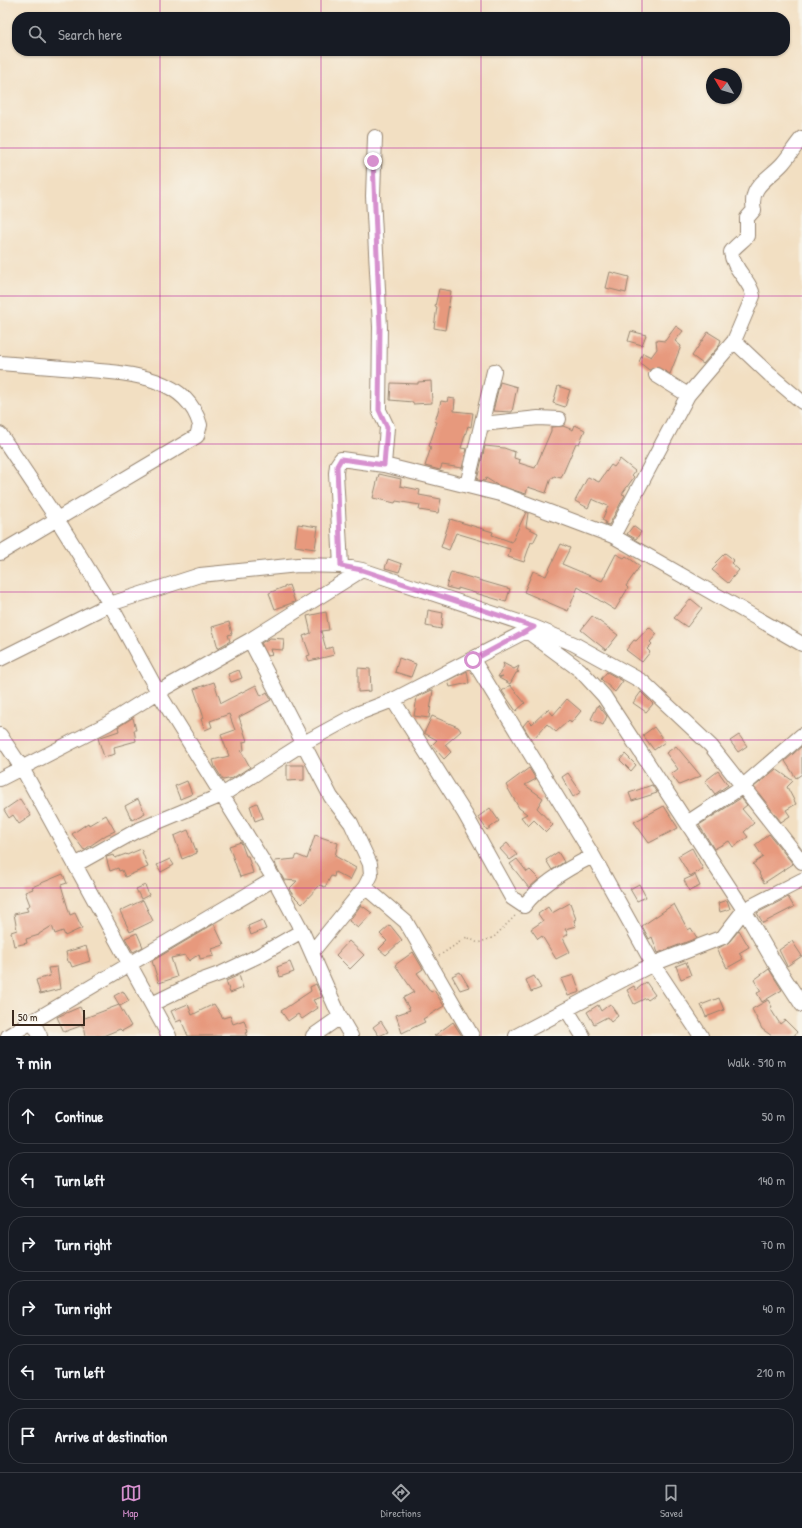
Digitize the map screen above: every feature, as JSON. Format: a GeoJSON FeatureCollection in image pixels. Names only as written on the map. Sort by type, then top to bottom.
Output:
{"type":"FeatureCollection","features":[{"type":"Feature","properties":{"kind":"street"},"geometry":{"type":"LineString","coordinates":[[375,137],[373,196],[380,327],[379,410],[387,427],[384,465]]}},
{"type":"Feature","properties":{"kind":"street"},"geometry":{"type":"LineString","coordinates":[[613,536],[688,395],[734,341],[753,296],[752,290],[735,266],[731,252],[739,241],[747,236],[747,218],[754,210],[753,197],[757,188],[765,178],[782,164],[802,138]]}},
{"type":"Feature","properties":{"kind":"street"},"geometry":{"type":"LineString","coordinates":[[734,341],[802,402]]}},
{"type":"Feature","properties":{"kind":"street"},"geometry":{"type":"LineString","coordinates":[[0,363],[133,374],[158,382],[177,392],[191,404],[199,421],[200,431],[198,436],[0,553]]}},
{"type":"Feature","properties":{"kind":"street"},"geometry":{"type":"LineString","coordinates":[[467,485],[494,371]]}},
{"type":"Feature","properties":{"kind":"street"},"geometry":{"type":"LineString","coordinates":[[656,375],[688,395]]}},
{"type":"Feature","properties":{"kind":"street"},"geometry":{"type":"LineString","coordinates":[[482,424],[532,418],[559,419]]}},
{"type":"Feature","properties":{"kind":"street"},"geometry":{"type":"LineString","coordinates":[[0,434],[57,519],[110,604],[158,692],[274,879],[302,931],[340,1017],[351,1036]]}},
{"type":"Feature","properties":{"kind":"street"},"geometry":{"type":"LineString","coordinates":[[341,566],[337,466],[341,459],[384,465],[504,495],[613,536],[802,644]]}},
{"type":"Feature","properties":{"kind":"street"},"geometry":{"type":"LineString","coordinates":[[0,659],[110,604],[200,576],[298,566],[341,566],[362,570],[574,644],[643,682],[711,746],[802,862]]}},
{"type":"Feature","properties":{"kind":"street"},"geometry":{"type":"LineString","coordinates":[[0,779],[107,724],[158,692],[250,640],[362,570]]}},
{"type":"Feature","properties":{"kind":"street"},"geometry":{"type":"LineString","coordinates":[[75,865],[136,831],[222,795],[304,743],[358,713],[394,700],[531,629]]}},
{"type":"Feature","properties":{"kind":"street"},"geometry":{"type":"LineString","coordinates":[[531,629],[580,670],[604,696],[744,910],[774,962],[802,1005]]}},
{"type":"Feature","properties":{"kind":"street"},"geometry":{"type":"LineString","coordinates":[[250,640],[331,797],[351,823],[370,864],[371,875],[365,888],[312,952]]}},
{"type":"Feature","properties":{"kind":"street"},"geometry":{"type":"LineString","coordinates":[[473,660],[593,856],[653,964],[701,1036]]}},
{"type":"Feature","properties":{"kind":"street"},"geometry":{"type":"LineString","coordinates":[[394,700],[465,814],[512,898],[524,906],[531,897],[545,885],[572,866],[593,856]]}},
{"type":"Feature","properties":{"kind":"street"},"geometry":{"type":"LineString","coordinates":[[0,735],[22,768],[169,1036]]}},
{"type":"Feature","properties":{"kind":"street"},"geometry":{"type":"LineString","coordinates":[[687,823],[743,786],[802,735]]}},
{"type":"Feature","properties":{"kind":"street"},"geometry":{"type":"LineString","coordinates":[[8,1036],[274,879]]}},
{"type":"Feature","properties":{"kind":"street"},"geometry":{"type":"LineString","coordinates":[[516,1036],[653,964],[723,937],[744,910],[802,880]]}},
{"type":"Feature","properties":{"kind":"street"},"geometry":{"type":"LineString","coordinates":[[365,888],[406,922],[472,1036]]}},
{"type":"Feature","properties":{"kind":"street"},"geometry":{"type":"LineString","coordinates":[[152,1004],[197,982],[222,973],[258,956],[302,931]]}},
{"type":"Feature","properties":{"kind":"street"},"geometry":{"type":"LineString","coordinates":[[567,1010],[583,1036]]}},
{"type":"Feature","properties":{"kind":"street"},"geometry":{"type":"LineString","coordinates":[[313,1036],[340,1017]]}},
{"type":"Feature","properties":{"kind":"street"},"geometry":{"type":"LineString","coordinates":[[33,1022],[40,1036]]}},
{"type":"Feature","properties":{"kind":"path"},"geometry":{"type":"LineString","coordinates":[[430,962],[467,937],[478,943],[494,937],[524,906]]}},
{"type":"Feature","properties":{"kind":"building"},"geometry":{"type":"Polygon","coordinates":[[[610,272],[629,277],[626,293],[606,288],[610,272]]]}},
{"type":"Feature","properties":{"kind":"building"},"geometry":{"type":"Polygon","coordinates":[[[439,289],[451,291],[445,330],[434,328],[437,307],[435,306],[439,289]]]}},
{"type":"Feature","properties":{"kind":"building"},"geometry":{"type":"Polygon","coordinates":[[[676,326],[683,331],[675,341],[681,346],[670,374],[657,367],[649,370],[639,362],[643,353],[651,357],[657,349],[656,340],[665,341],[676,326]]]}},
{"type":"Feature","properties":{"kind":"building"},"geometry":{"type":"Polygon","coordinates":[[[631,331],[646,335],[642,345],[628,341],[631,331]]]}},
{"type":"Feature","properties":{"kind":"building"},"geometry":{"type":"Polygon","coordinates":[[[708,332],[721,340],[719,346],[703,364],[692,356],[708,332]]]}},
{"type":"Feature","properties":{"kind":"building"},"geometry":{"type":"Polygon","coordinates":[[[431,381],[432,403],[413,404],[413,402],[390,400],[391,383],[418,384],[418,382],[431,381]]]}},
{"type":"Feature","properties":{"kind":"building"},"geometry":{"type":"Polygon","coordinates":[[[500,382],[517,387],[512,412],[493,411],[500,382]]]}},
{"type":"Feature","properties":{"kind":"building"},"geometry":{"type":"Polygon","coordinates":[[[558,386],[570,390],[565,407],[553,403],[558,386]]]}},
{"type":"Feature","properties":{"kind":"building"},"geometry":{"type":"Polygon","coordinates":[[[448,398],[455,399],[454,411],[473,413],[471,427],[468,426],[461,448],[467,449],[462,468],[442,465],[440,470],[425,466],[431,447],[429,446],[437,422],[435,422],[441,401],[447,402],[448,398]]]}},
{"type":"Feature","properties":{"kind":"building"},"geometry":{"type":"Polygon","coordinates":[[[575,425],[585,430],[579,444],[576,443],[561,478],[554,476],[551,478],[546,493],[528,487],[526,494],[497,485],[486,478],[485,481],[477,480],[485,446],[504,448],[515,452],[514,458],[520,460],[519,463],[535,468],[551,431],[551,427],[563,426],[573,430],[575,425]]]}},
{"type":"Feature","properties":{"kind":"building"},"geometry":{"type":"Polygon","coordinates":[[[620,459],[635,471],[632,475],[634,477],[622,494],[625,495],[609,525],[605,524],[606,522],[602,520],[608,506],[592,499],[588,508],[575,501],[588,477],[599,482],[611,465],[614,467],[620,459]]]}},
{"type":"Feature","properties":{"kind":"building"},"geometry":{"type":"Polygon","coordinates":[[[379,474],[401,479],[400,486],[420,490],[419,495],[441,499],[438,513],[419,510],[420,505],[396,501],[395,503],[373,498],[379,474]]]}},
{"type":"Feature","properties":{"kind":"building"},"geometry":{"type":"Polygon","coordinates":[[[526,512],[528,513],[526,527],[538,533],[533,543],[531,542],[524,562],[508,557],[510,549],[456,533],[449,550],[441,547],[450,519],[493,532],[492,535],[512,542],[526,512]]]}},
{"type":"Feature","properties":{"kind":"building"},"geometry":{"type":"Polygon","coordinates":[[[298,524],[318,527],[315,549],[295,546],[298,524]]]}},
{"type":"Feature","properties":{"kind":"building"},"geometry":{"type":"Polygon","coordinates":[[[633,526],[641,532],[636,539],[627,534],[633,526]]]}},
{"type":"Feature","properties":{"kind":"building"},"geometry":{"type":"Polygon","coordinates":[[[561,544],[570,548],[562,564],[602,581],[616,554],[624,558],[626,556],[640,566],[626,586],[628,588],[615,610],[578,587],[568,611],[524,592],[533,571],[546,576],[561,544]]]}},
{"type":"Feature","properties":{"kind":"building"},"geometry":{"type":"Polygon","coordinates":[[[725,553],[734,560],[731,563],[739,570],[728,583],[712,570],[717,565],[715,563],[725,553]]]}},
{"type":"Feature","properties":{"kind":"building"},"geometry":{"type":"Polygon","coordinates":[[[388,559],[402,564],[399,572],[385,568],[388,559]]]}},
{"type":"Feature","properties":{"kind":"building"},"geometry":{"type":"Polygon","coordinates":[[[451,572],[510,589],[506,602],[458,588],[458,590],[446,587],[451,572]]]}},
{"type":"Feature","properties":{"kind":"building"},"geometry":{"type":"Polygon","coordinates":[[[289,585],[295,602],[275,609],[269,593],[289,585]]]}},
{"type":"Feature","properties":{"kind":"building"},"geometry":{"type":"Polygon","coordinates":[[[691,599],[702,608],[687,627],[674,618],[691,599]]]}},
{"type":"Feature","properties":{"kind":"building"},"geometry":{"type":"Polygon","coordinates":[[[428,610],[443,613],[441,629],[426,626],[428,610]]]}},
{"type":"Feature","properties":{"kind":"building"},"geometry":{"type":"Polygon","coordinates":[[[326,612],[329,630],[321,631],[326,649],[332,647],[334,655],[309,661],[307,656],[310,655],[303,636],[311,633],[307,616],[326,612]]]}},
{"type":"Feature","properties":{"kind":"building"},"geometry":{"type":"Polygon","coordinates":[[[592,616],[618,635],[606,650],[581,630],[592,616]]]}},
{"type":"Feature","properties":{"kind":"building"},"geometry":{"type":"Polygon","coordinates":[[[229,622],[232,634],[228,635],[230,641],[218,648],[212,627],[229,622]]]}},
{"type":"Feature","properties":{"kind":"building"},"geometry":{"type":"Polygon","coordinates":[[[649,627],[657,634],[650,642],[652,644],[647,649],[650,652],[642,662],[626,650],[634,640],[636,641],[649,627]]]}},
{"type":"Feature","properties":{"kind":"building"},"geometry":{"type":"Polygon","coordinates":[[[270,638],[284,639],[283,650],[270,649],[272,655],[268,656],[261,643],[270,638]]]}},
{"type":"Feature","properties":{"kind":"building"},"geometry":{"type":"Polygon","coordinates":[[[399,658],[416,664],[411,677],[395,672],[399,658]]]}},
{"type":"Feature","properties":{"kind":"building"},"geometry":{"type":"Polygon","coordinates":[[[503,663],[514,669],[519,666],[517,671],[519,672],[516,673],[510,684],[499,678],[503,676],[498,677],[504,666],[503,663]]]}},
{"type":"Feature","properties":{"kind":"building"},"geometry":{"type":"Polygon","coordinates":[[[358,668],[370,669],[371,691],[358,692],[358,668]]]}},
{"type":"Feature","properties":{"kind":"building"},"geometry":{"type":"Polygon","coordinates":[[[239,670],[242,678],[231,682],[228,674],[239,670]]]}},
{"type":"Feature","properties":{"kind":"building"},"geometry":{"type":"Polygon","coordinates":[[[467,671],[469,683],[450,687],[448,681],[467,671]]]}},
{"type":"Feature","properties":{"kind":"building"},"geometry":{"type":"Polygon","coordinates":[[[607,672],[623,681],[615,692],[601,679],[607,672]]]}},
{"type":"Feature","properties":{"kind":"building"},"geometry":{"type":"Polygon","coordinates":[[[214,682],[221,703],[256,685],[261,696],[267,692],[271,700],[239,717],[247,741],[243,742],[244,750],[241,751],[250,767],[233,778],[223,780],[215,767],[213,760],[229,756],[221,735],[235,730],[229,714],[210,721],[212,727],[205,730],[201,719],[204,718],[194,689],[214,682]]]}},
{"type":"Feature","properties":{"kind":"building"},"geometry":{"type":"Polygon","coordinates":[[[510,685],[525,703],[516,711],[502,691],[510,685]]]}},
{"type":"Feature","properties":{"kind":"building"},"geometry":{"type":"Polygon","coordinates":[[[432,690],[429,718],[414,716],[417,697],[432,690]]]}},
{"type":"Feature","properties":{"kind":"building"},"geometry":{"type":"Polygon","coordinates":[[[641,692],[653,704],[646,712],[633,703],[641,692]]]}},
{"type":"Feature","properties":{"kind":"building"},"geometry":{"type":"Polygon","coordinates":[[[567,699],[581,711],[571,723],[569,720],[556,732],[547,724],[532,740],[523,726],[528,720],[532,724],[548,709],[553,715],[567,699]]]}},
{"type":"Feature","properties":{"kind":"building"},"geometry":{"type":"Polygon","coordinates":[[[598,705],[607,716],[603,725],[591,719],[598,705]]]}},
{"type":"Feature","properties":{"kind":"building"},"geometry":{"type":"Polygon","coordinates":[[[432,716],[458,727],[461,731],[445,745],[451,752],[444,759],[432,745],[437,740],[424,733],[432,716]]]}},
{"type":"Feature","properties":{"kind":"building"},"geometry":{"type":"Polygon","coordinates":[[[132,718],[136,730],[134,730],[136,741],[114,747],[115,754],[104,757],[98,738],[119,731],[118,727],[132,718]]]}},
{"type":"Feature","properties":{"kind":"building"},"geometry":{"type":"Polygon","coordinates":[[[654,727],[665,742],[654,750],[643,735],[654,727]]]}},
{"type":"Feature","properties":{"kind":"building"},"geometry":{"type":"Polygon","coordinates":[[[739,735],[747,746],[738,752],[730,741],[739,735]]]}},
{"type":"Feature","properties":{"kind":"building"},"geometry":{"type":"Polygon","coordinates":[[[676,746],[701,776],[679,785],[671,774],[678,769],[666,753],[676,746]]]}},
{"type":"Feature","properties":{"kind":"building"},"geometry":{"type":"Polygon","coordinates":[[[802,746],[802,774],[796,778],[785,761],[802,746]]]}},
{"type":"Feature","properties":{"kind":"building"},"geometry":{"type":"Polygon","coordinates":[[[625,754],[636,765],[631,771],[620,760],[625,754]]]}},
{"type":"Feature","properties":{"kind":"building"},"geometry":{"type":"Polygon","coordinates":[[[287,765],[304,765],[304,780],[287,781],[287,765]]]}},
{"type":"Feature","properties":{"kind":"building"},"geometry":{"type":"Polygon","coordinates":[[[529,768],[536,779],[525,785],[543,798],[537,808],[553,825],[546,832],[534,820],[528,826],[521,817],[527,814],[519,808],[506,785],[529,768]]]}},
{"type":"Feature","properties":{"kind":"building"},"geometry":{"type":"Polygon","coordinates":[[[776,769],[793,781],[787,787],[796,804],[786,810],[790,816],[781,822],[754,787],[776,769]]]}},
{"type":"Feature","properties":{"kind":"building"},"geometry":{"type":"Polygon","coordinates":[[[718,771],[728,785],[715,794],[705,781],[718,771]]]}},
{"type":"Feature","properties":{"kind":"building"},"geometry":{"type":"Polygon","coordinates":[[[568,773],[581,792],[573,797],[562,777],[568,773]]]}},
{"type":"Feature","properties":{"kind":"building"},"geometry":{"type":"Polygon","coordinates":[[[187,781],[192,794],[180,799],[175,786],[187,781]]]}},
{"type":"Feature","properties":{"kind":"building"},"geometry":{"type":"Polygon","coordinates":[[[652,785],[657,793],[632,801],[629,793],[652,785]]]}},
{"type":"Feature","properties":{"kind":"building"},"geometry":{"type":"Polygon","coordinates":[[[741,798],[747,805],[742,809],[754,823],[744,832],[748,837],[733,847],[729,841],[714,849],[699,825],[741,798]]]}},
{"type":"Feature","properties":{"kind":"building"},"geometry":{"type":"Polygon","coordinates":[[[20,799],[31,816],[19,824],[13,815],[9,818],[4,810],[20,799]]]}},
{"type":"Feature","properties":{"kind":"building"},"geometry":{"type":"Polygon","coordinates":[[[138,799],[145,813],[132,820],[125,806],[138,799]]]}},
{"type":"Feature","properties":{"kind":"building"},"geometry":{"type":"Polygon","coordinates":[[[257,803],[263,818],[255,821],[250,806],[257,803]]]}},
{"type":"Feature","properties":{"kind":"building"},"geometry":{"type":"Polygon","coordinates":[[[664,806],[678,828],[649,843],[634,822],[664,806]]]}},
{"type":"Feature","properties":{"kind":"building"},"geometry":{"type":"Polygon","coordinates":[[[490,808],[499,821],[487,830],[478,817],[490,808]]]}},
{"type":"Feature","properties":{"kind":"building"},"geometry":{"type":"Polygon","coordinates":[[[106,815],[115,831],[106,835],[84,850],[72,834],[88,823],[89,825],[106,815]]]}},
{"type":"Feature","properties":{"kind":"building"},"geometry":{"type":"Polygon","coordinates":[[[188,830],[197,853],[182,859],[174,836],[188,830]]]}},
{"type":"Feature","properties":{"kind":"building"},"geometry":{"type":"Polygon","coordinates":[[[769,834],[793,864],[764,883],[759,874],[760,873],[753,864],[763,857],[755,845],[769,834]]]}},
{"type":"Feature","properties":{"kind":"building"},"geometry":{"type":"Polygon","coordinates":[[[315,835],[338,843],[335,856],[356,868],[350,880],[335,872],[334,877],[331,876],[325,887],[320,885],[302,904],[289,889],[297,881],[284,880],[276,866],[275,861],[295,859],[297,855],[307,859],[315,835]]]}},
{"type":"Feature","properties":{"kind":"building"},"geometry":{"type":"Polygon","coordinates":[[[241,842],[246,856],[248,856],[253,873],[240,877],[229,846],[241,842]]]}},
{"type":"Feature","properties":{"kind":"building"},"geometry":{"type":"Polygon","coordinates":[[[507,843],[517,855],[510,860],[500,849],[507,843]]]}},
{"type":"Feature","properties":{"kind":"building"},"geometry":{"type":"Polygon","coordinates":[[[692,848],[703,869],[690,876],[678,856],[692,848]]]}},
{"type":"Feature","properties":{"kind":"building"},"geometry":{"type":"Polygon","coordinates":[[[141,849],[148,867],[125,877],[122,870],[119,871],[118,868],[110,871],[106,857],[114,855],[115,858],[141,849]]]}},
{"type":"Feature","properties":{"kind":"building"},"geometry":{"type":"Polygon","coordinates":[[[558,852],[564,862],[552,870],[546,860],[558,852]]]}},
{"type":"Feature","properties":{"kind":"building"},"geometry":{"type":"Polygon","coordinates":[[[170,859],[174,865],[161,872],[157,865],[170,859]]]}},
{"type":"Feature","properties":{"kind":"building"},"geometry":{"type":"Polygon","coordinates":[[[517,859],[527,872],[530,870],[539,879],[529,888],[510,864],[517,859]]]}},
{"type":"Feature","properties":{"kind":"building"},"geometry":{"type":"Polygon","coordinates":[[[63,874],[67,883],[61,885],[70,915],[75,913],[82,928],[65,936],[63,931],[55,934],[52,926],[39,935],[26,939],[27,943],[14,946],[11,932],[17,930],[14,914],[28,911],[26,907],[30,905],[25,892],[33,889],[32,887],[63,874]]]}},
{"type":"Feature","properties":{"kind":"building"},"geometry":{"type":"Polygon","coordinates":[[[695,875],[700,886],[689,891],[684,880],[695,875]]]}},
{"type":"Feature","properties":{"kind":"building"},"geometry":{"type":"Polygon","coordinates":[[[639,884],[646,897],[637,901],[630,889],[639,884]]]}},
{"type":"Feature","properties":{"kind":"building"},"geometry":{"type":"Polygon","coordinates":[[[145,885],[149,895],[141,899],[136,889],[145,885]]]}},
{"type":"Feature","properties":{"kind":"building"},"geometry":{"type":"Polygon","coordinates":[[[788,897],[794,907],[763,923],[757,913],[788,897]]]}},
{"type":"Feature","properties":{"kind":"building"},"geometry":{"type":"Polygon","coordinates":[[[143,900],[153,921],[130,932],[120,911],[143,900]]]}},
{"type":"Feature","properties":{"kind":"building"},"geometry":{"type":"Polygon","coordinates":[[[727,900],[730,909],[720,912],[718,903],[727,900]]]}},
{"type":"Feature","properties":{"kind":"building"},"geometry":{"type":"Polygon","coordinates":[[[570,903],[576,919],[574,920],[576,926],[565,929],[568,934],[563,938],[570,952],[556,959],[542,936],[538,939],[531,929],[543,921],[538,914],[548,907],[552,913],[570,903]]]}},
{"type":"Feature","properties":{"kind":"building"},"geometry":{"type":"Polygon","coordinates":[[[674,904],[688,930],[691,928],[697,938],[658,953],[652,937],[649,939],[642,926],[674,904]]]}},
{"type":"Feature","properties":{"kind":"building"},"geometry":{"type":"Polygon","coordinates":[[[361,905],[372,913],[358,928],[349,921],[361,905]]]}},
{"type":"Feature","properties":{"kind":"building"},"geometry":{"type":"Polygon","coordinates":[[[262,920],[266,929],[251,935],[248,926],[262,920]]]}},
{"type":"Feature","properties":{"kind":"building"},"geometry":{"type":"Polygon","coordinates":[[[214,924],[224,945],[212,949],[214,956],[200,959],[199,954],[189,961],[185,955],[171,958],[177,977],[159,983],[152,961],[214,924]]]}},
{"type":"Feature","properties":{"kind":"building"},"geometry":{"type":"Polygon","coordinates":[[[390,925],[402,940],[386,955],[379,949],[387,941],[380,934],[390,925]]]}},
{"type":"Feature","properties":{"kind":"building"},"geometry":{"type":"Polygon","coordinates":[[[739,930],[749,947],[739,953],[743,959],[727,968],[717,949],[729,942],[739,930]]]}},
{"type":"Feature","properties":{"kind":"building"},"geometry":{"type":"Polygon","coordinates":[[[137,933],[143,947],[133,952],[125,938],[137,933]]]}},
{"type":"Feature","properties":{"kind":"building"},"geometry":{"type":"Polygon","coordinates":[[[349,941],[364,955],[350,969],[336,955],[349,941]]]}},
{"type":"Feature","properties":{"kind":"building"},"geometry":{"type":"Polygon","coordinates":[[[792,941],[802,956],[787,966],[779,950],[792,941]]]}},
{"type":"Feature","properties":{"kind":"building"},"geometry":{"type":"Polygon","coordinates":[[[86,946],[90,961],[72,967],[70,962],[68,962],[66,952],[86,946]]]}},
{"type":"Feature","properties":{"kind":"building"},"geometry":{"type":"Polygon","coordinates":[[[413,952],[423,969],[417,973],[431,992],[434,990],[444,1006],[423,1019],[425,1022],[402,1033],[396,1015],[410,1010],[403,998],[414,992],[395,965],[413,952]]]}},
{"type":"Feature","properties":{"kind":"building"},"geometry":{"type":"Polygon","coordinates":[[[290,962],[294,972],[280,977],[277,967],[290,962]]]}},
{"type":"Feature","properties":{"kind":"building"},"geometry":{"type":"Polygon","coordinates":[[[686,962],[691,975],[681,979],[676,966],[686,962]]]}},
{"type":"Feature","properties":{"kind":"building"},"geometry":{"type":"Polygon","coordinates":[[[57,967],[60,989],[40,994],[36,980],[50,976],[48,968],[57,967]]]}},
{"type":"Feature","properties":{"kind":"building"},"geometry":{"type":"Polygon","coordinates":[[[769,969],[782,990],[762,1002],[757,993],[761,991],[754,980],[769,969]]]}},
{"type":"Feature","properties":{"kind":"building"},"geometry":{"type":"Polygon","coordinates":[[[460,972],[469,987],[460,990],[452,976],[460,972]]]}},
{"type":"Feature","properties":{"kind":"building"},"geometry":{"type":"Polygon","coordinates":[[[239,975],[243,988],[230,993],[226,981],[239,975]]]}},
{"type":"Feature","properties":{"kind":"building"},"geometry":{"type":"Polygon","coordinates":[[[574,975],[580,992],[568,996],[561,979],[574,975]]]}},
{"type":"Feature","properties":{"kind":"building"},"geometry":{"type":"Polygon","coordinates":[[[534,976],[541,988],[531,992],[526,980],[534,976]]]}},
{"type":"Feature","properties":{"kind":"building"},"geometry":{"type":"Polygon","coordinates":[[[646,982],[655,995],[648,1000],[646,998],[634,1004],[627,990],[634,986],[636,990],[646,982]]]}},
{"type":"Feature","properties":{"kind":"building"},"geometry":{"type":"Polygon","coordinates":[[[316,984],[322,997],[313,1000],[318,1008],[302,1019],[298,1014],[288,1021],[281,1011],[311,991],[310,987],[316,984]]]}},
{"type":"Feature","properties":{"kind":"building"},"geometry":{"type":"Polygon","coordinates":[[[123,991],[129,1001],[120,1006],[114,996],[123,991]]]}},
{"type":"Feature","properties":{"kind":"building"},"geometry":{"type":"Polygon","coordinates":[[[719,998],[724,1010],[706,1017],[701,1005],[719,998]]]}},
{"type":"Feature","properties":{"kind":"building"},"geometry":{"type":"Polygon","coordinates":[[[768,1000],[772,1007],[770,1008],[780,1024],[785,1020],[797,1032],[794,1036],[772,1036],[762,1029],[752,1009],[768,1000]]]}},
{"type":"Feature","properties":{"kind":"building"},"geometry":{"type":"Polygon","coordinates":[[[188,1004],[192,1015],[214,1004],[223,1018],[230,1016],[233,1024],[244,1020],[248,1032],[245,1033],[247,1036],[188,1036],[181,1020],[176,1022],[171,1011],[188,1004]]]}},
{"type":"Feature","properties":{"kind":"building"},"geometry":{"type":"Polygon","coordinates":[[[610,1004],[618,1016],[611,1022],[607,1017],[594,1024],[587,1012],[598,1005],[601,1011],[610,1004]]]}},
{"type":"Feature","properties":{"kind":"building"},"geometry":{"type":"Polygon","coordinates":[[[119,1005],[131,1026],[122,1031],[120,1029],[103,1036],[85,1036],[83,1025],[64,1032],[57,1017],[80,1007],[85,1018],[119,1005]]]}},
{"type":"Feature","properties":{"kind":"building"},"geometry":{"type":"Polygon","coordinates":[[[381,1021],[388,1032],[379,1036],[373,1027],[381,1021]]]}},
{"type":"Feature","properties":{"kind":"building"},"geometry":{"type":"Polygon","coordinates":[[[453,1022],[462,1036],[434,1036],[453,1022]]]}},
{"type":"Feature","properties":{"kind":"route"},"geometry":{"type":"LineString","coordinates":[[373,161],[373,196],[380,327],[379,410],[387,427],[387,445],[384,465],[341,459],[337,466],[336,473],[341,566],[362,570],[534,627],[473,660]]}}]}
